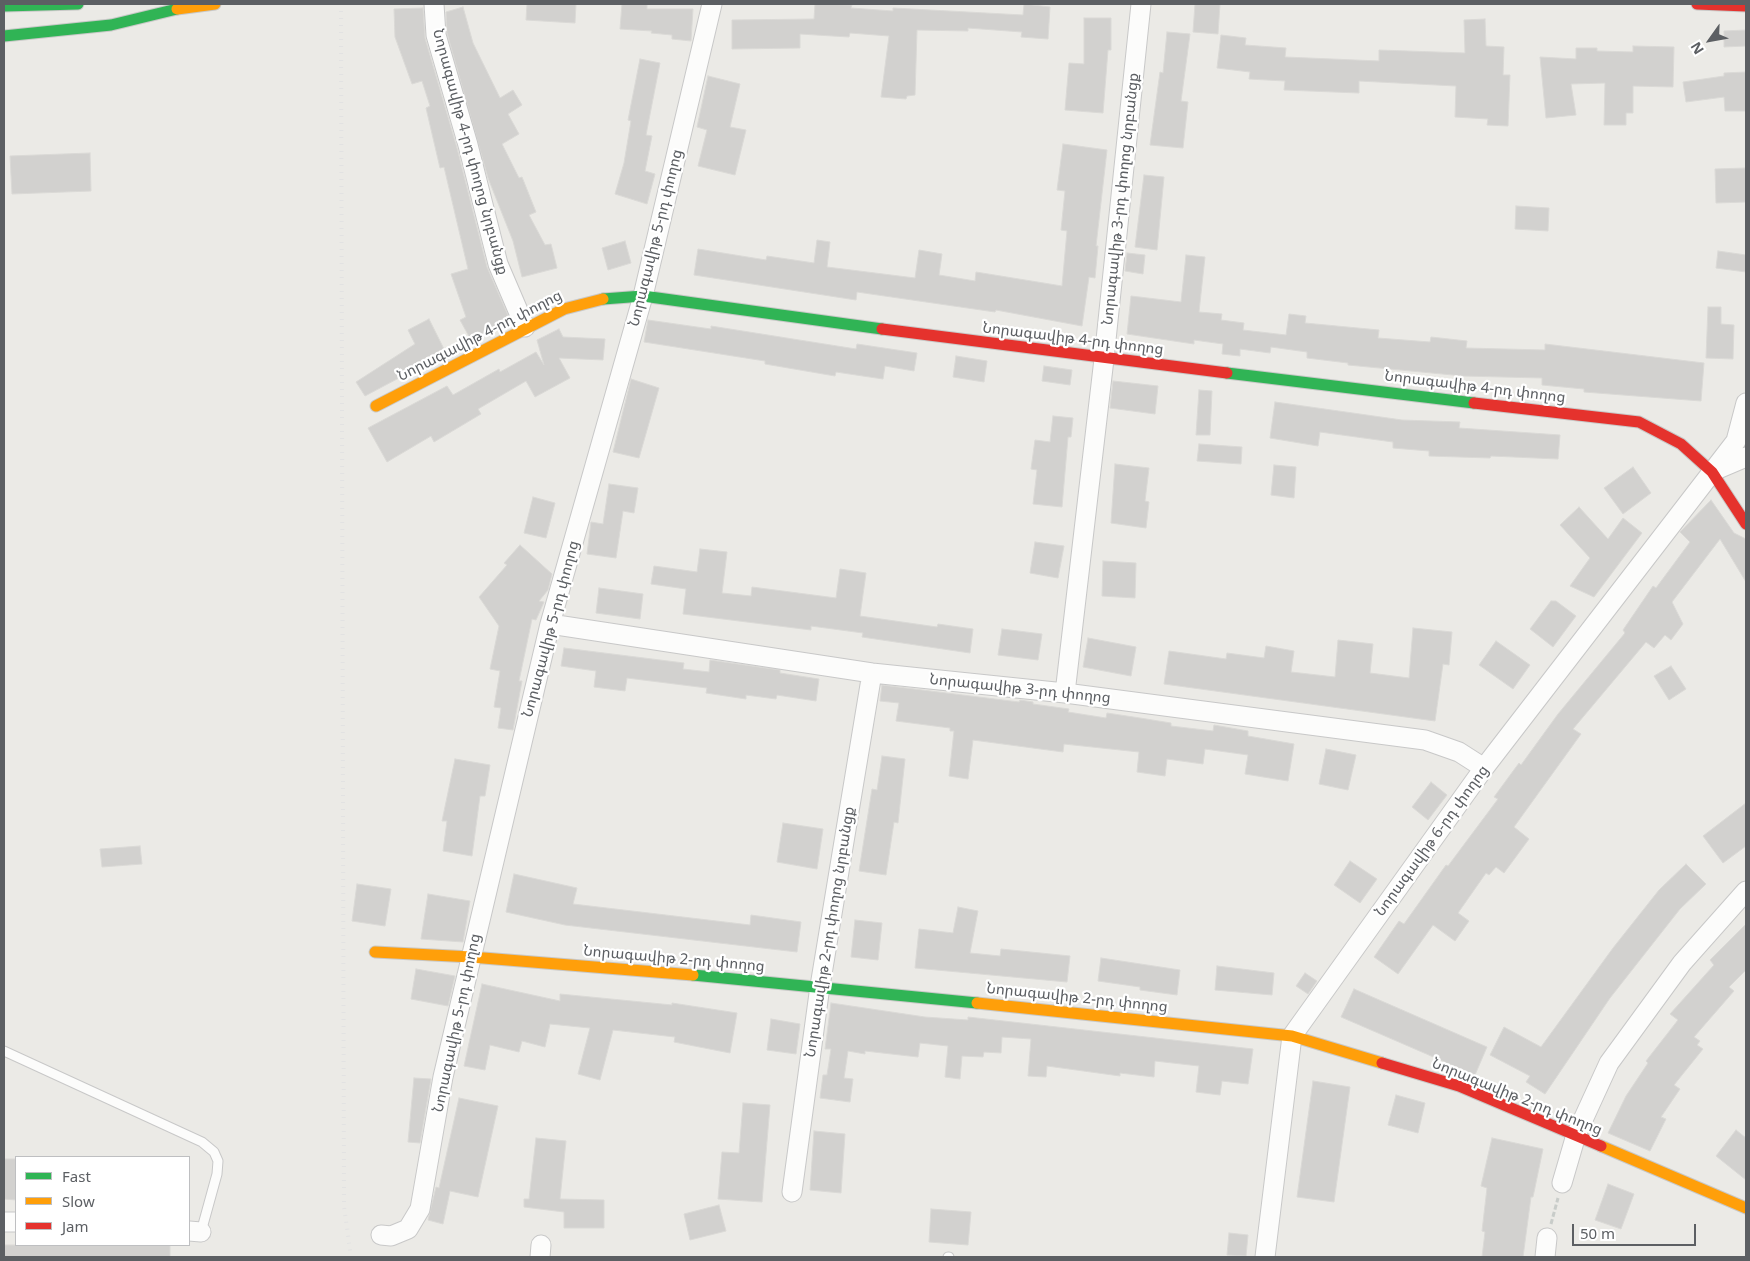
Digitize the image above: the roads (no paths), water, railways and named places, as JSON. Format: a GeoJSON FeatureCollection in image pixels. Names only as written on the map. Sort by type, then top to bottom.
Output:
{"type":"FeatureCollection","features":[{"type":"Feature","properties":{"kind":"main road"},"geometry":{"type":"LineString","coordinates":[[4,6],[78,4]]}},
{"type":"Feature","properties":{"kind":"main road"},"geometry":{"type":"LineString","coordinates":[[4,36],[110,25],[176,6],[215,4]]}},
{"type":"Feature","properties":{"kind":"main road"},"geometry":{"type":"LineString","coordinates":[[1698,4],[1746,6]]}},
{"type":"Feature","properties":{"kind":"main road","name":"Նորագավիթ 4-րդ փողոց"},"geometry":{"type":"LineString","coordinates":[[376,406],[525,327],[564,309],[598,299],[643,296],[1104,359],[1639,422],[1681,444],[1712,472],[1746,524]]}},
{"type":"Feature","properties":{"kind":"main road","name":"Նորագավիթ 2-րդ փողոց"},"geometry":{"type":"LineString","coordinates":[[374,952],[471,957],[820,986],[1292,1036],[1459,1086],[1746,1208]]}},
{"type":"Feature","properties":{"kind":"street","name":"Նորագավիթ 4-րդ փողոց նրբանցք"},"geometry":{"type":"LineString","coordinates":[[434,4],[436,36],[468,145],[498,264],[525,327]]}},
{"type":"Feature","properties":{"kind":"street","name":"Նորագավիթ 5-րդ փողոց"},"geometry":{"type":"LineString","coordinates":[[381,1235],[391,1236],[408,1229],[420,1210],[443,1077],[550,624],[643,296],[712,4]]}},
{"type":"Feature","properties":{"kind":"street","name":"Նորագավիթ 3-րդ փողոց նրբանցք"},"geometry":{"type":"LineString","coordinates":[[1065,692],[1104,359],[1141,4]]}},
{"type":"Feature","properties":{"kind":"street","name":"Նորագավիթ 6-րդ փողոց"},"geometry":{"type":"LineString","coordinates":[[1265,1257],[1292,1036],[1484,768],[1736,441],[1746,403]]}},
{"type":"Feature","properties":{"kind":"street","name":"Նորագավիթ 6-րդ փողոց"},"geometry":{"type":"LineString","coordinates":[[1712,472],[1746,457]]}},
{"type":"Feature","properties":{"kind":"street","name":"Նորագավիթ 3-րդ փողոց"},"geometry":{"type":"LineString","coordinates":[[550,624],[872,672],[1065,692],[1426,740],[1459,752],[1484,768]]}},
{"type":"Feature","properties":{"kind":"street","name":"Նորագավիթ 2-րդ փողոց նրբանցք"},"geometry":{"type":"LineString","coordinates":[[792,1192],[820,986],[872,672]]}},
{"type":"Feature","properties":{"kind":"street"},"geometry":{"type":"LineString","coordinates":[[1562,1183],[1576,1135],[1609,1063],[1682,963],[1746,891]]}},
{"type":"Feature","properties":{"kind":"street"},"geometry":{"type":"LineString","coordinates":[[1545,1257],[1547,1238]]}},
{"type":"Feature","properties":{"kind":"lane"},"geometry":{"type":"LineString","coordinates":[[4,1050],[202,1142],[214,1152],[218,1161],[217,1174],[195,1232]]}},
{"type":"Feature","properties":{"kind":"railway"},"geometry":{"type":"LineString","coordinates":[[341,4],[344,1206],[351,1257]]}}]}
